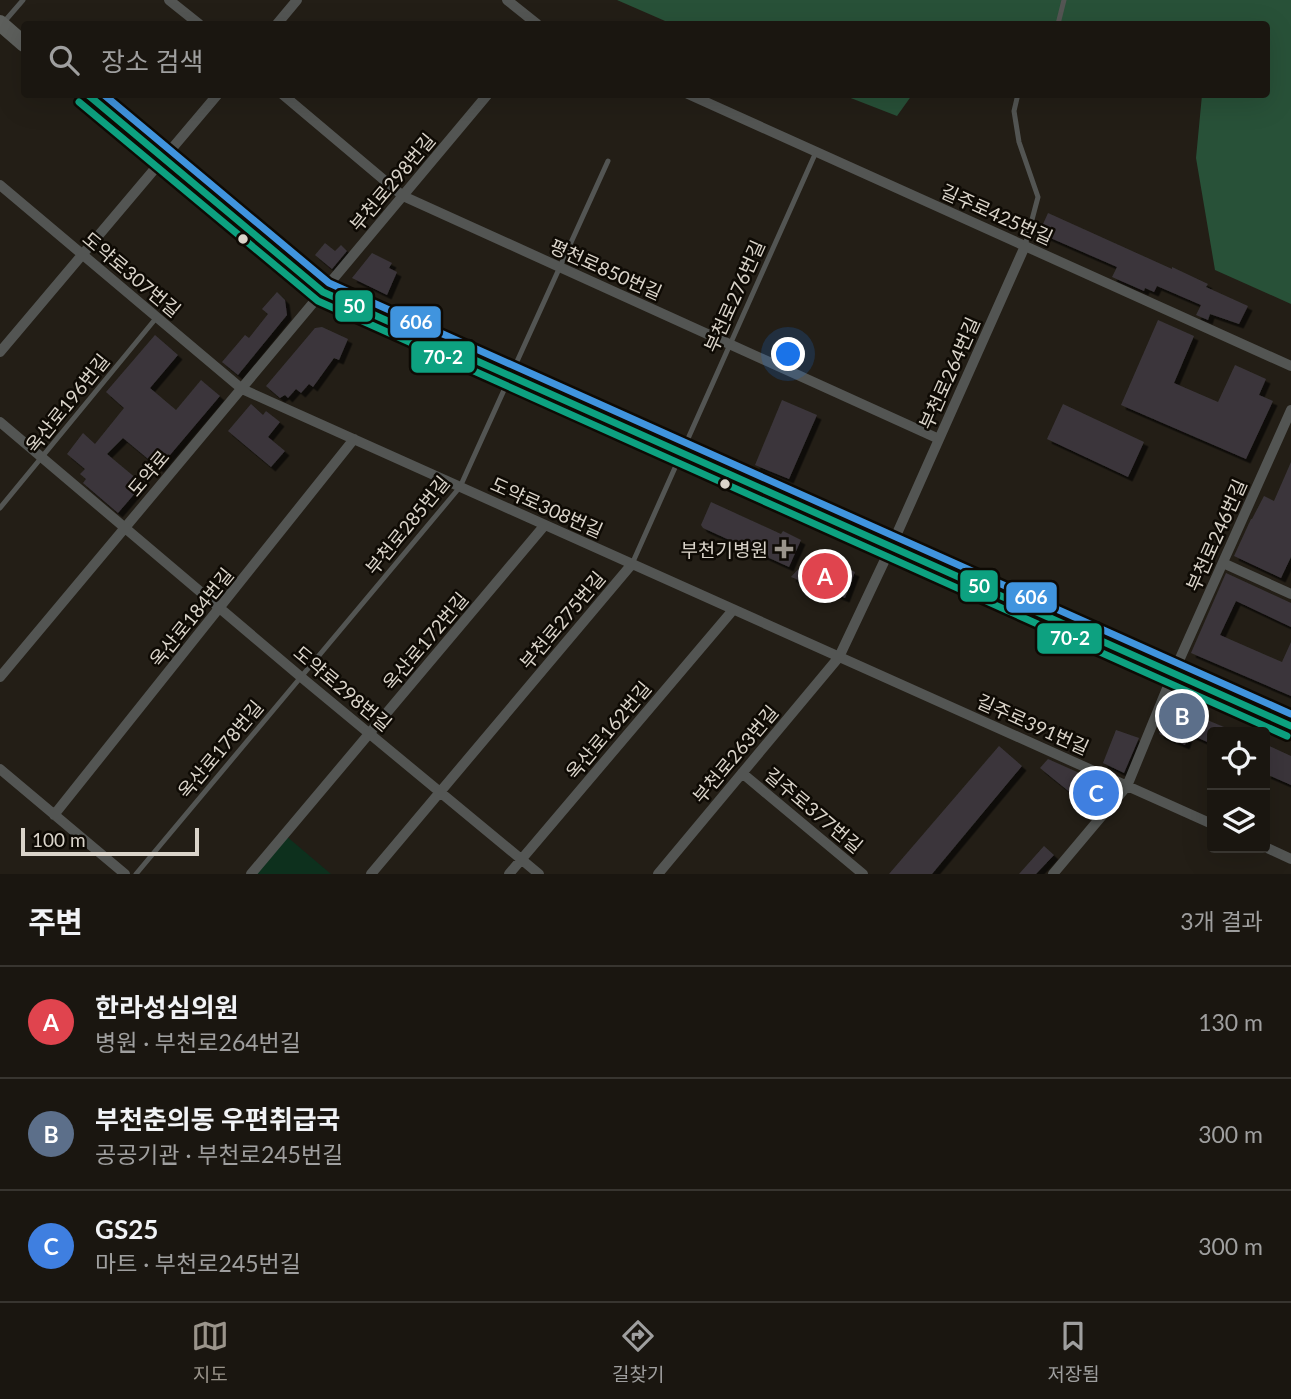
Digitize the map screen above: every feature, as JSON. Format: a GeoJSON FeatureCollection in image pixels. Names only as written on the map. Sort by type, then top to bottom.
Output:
{"type":"FeatureCollection","features":[{"type":"Feature","properties":{"kind":"main road"},"geometry":{"type":"LineString","coordinates":[[1,25],[21,42]]}},
{"type":"Feature","properties":{"kind":"main road"},"geometry":{"type":"LineString","coordinates":[[91,98],[323,292],[1291,726]]}},
{"type":"Feature","properties":{"kind":"street"},"geometry":{"type":"LineString","coordinates":[[169,0],[194,21]]}},
{"type":"Feature","properties":{"kind":"street"},"geometry":{"type":"LineString","coordinates":[[279,21],[297,0]]}},
{"type":"Feature","properties":{"kind":"street"},"geometry":{"type":"LineString","coordinates":[[508,0],[533,21]]}},
{"type":"Feature","properties":{"kind":"street"},"geometry":{"type":"LineString","coordinates":[[0,352],[215,98]]}},
{"type":"Feature","properties":{"kind":"street","name":"평천로850번길"},"geometry":{"type":"LineString","coordinates":[[287,98],[403,196],[939,439]]}},
{"type":"Feature","properties":{"kind":"street","name":"부천로298번길"},"geometry":{"type":"LineString","coordinates":[[323,292],[485,98]]}},
{"type":"Feature","properties":{"kind":"street","name":"길주로425번길"},"geometry":{"type":"LineString","coordinates":[[697,98],[1291,366]]}},
{"type":"Feature","properties":{"kind":"street","name":"도약로307번길"},"geometry":{"type":"LineString","coordinates":[[0,185],[242,389]]}},
{"type":"Feature","properties":{"kind":"street","name":"부천로264번길"},"geometry":{"type":"LineString","coordinates":[[839,657],[1025,246]]}},
{"type":"Feature","properties":{"kind":"street","name":"도약로"},"geometry":{"type":"LineString","coordinates":[[0,677],[323,292]]}},
{"type":"Feature","properties":{"kind":"street","name":"도약로308번길"},"geometry":{"type":"LineString","coordinates":[[242,389],[839,657]]}},
{"type":"Feature","properties":{"kind":"street","name":"부천로246번길"},"geometry":{"type":"LineString","coordinates":[[1053,874],[1127,786],[1173,674],[1291,410]]}},
{"type":"Feature","properties":{"kind":"street","name":"도약로298번길"},"geometry":{"type":"LineString","coordinates":[[0,422],[539,874]]}},
{"type":"Feature","properties":{"kind":"street","name":"옥산로184번길"},"geometry":{"type":"LineString","coordinates":[[54,815],[354,439]]}},
{"type":"Feature","properties":{"kind":"street","name":"옥산로172번길"},"geometry":{"type":"LineString","coordinates":[[251,874],[544,526]]}},
{"type":"Feature","properties":{"kind":"street"},"geometry":{"type":"LineString","coordinates":[[1223,563],[1291,594]]}},
{"type":"Feature","properties":{"kind":"street","name":"부천로275번길"},"geometry":{"type":"LineString","coordinates":[[371,874],[632,564]]}},
{"type":"Feature","properties":{"kind":"street","name":"옥산로162번길"},"geometry":{"type":"LineString","coordinates":[[509,874],[733,610]]}},
{"type":"Feature","properties":{"kind":"street","name":"부천로263번길"},"geometry":{"type":"LineString","coordinates":[[658,874],[839,657]]}},
{"type":"Feature","properties":{"kind":"street","name":"길주로391번길"},"geometry":{"type":"LineString","coordinates":[[839,657],[1207,822]]}},
{"type":"Feature","properties":{"kind":"street"},"geometry":{"type":"LineString","coordinates":[[0,769],[125,874]]}},
{"type":"Feature","properties":{"kind":"street","name":"길주로377번길"},"geometry":{"type":"LineString","coordinates":[[742,773],[863,874]]}},
{"type":"Feature","properties":{"kind":"street"},"geometry":{"type":"LineString","coordinates":[[1270,850],[1291,859]]}},
{"type":"Feature","properties":{"kind":"lane"},"geometry":{"type":"LineString","coordinates":[[1,25],[23,0]]}},
{"type":"Feature","properties":{"kind":"lane"},"geometry":{"type":"LineString","coordinates":[[1059,21],[1064,0]]}},
{"type":"Feature","properties":{"kind":"lane","name":"부천로264번길"},"geometry":{"type":"LineString","coordinates":[[1017,98],[1014,111],[1019,142],[1038,197],[1025,246]]}},
{"type":"Feature","properties":{"kind":"lane","name":"부천로276번길"},"geometry":{"type":"LineString","coordinates":[[681,453],[816,152]]}},
{"type":"Feature","properties":{"kind":"lane","name":"부천로285번길"},"geometry":{"type":"LineString","coordinates":[[301,677],[460,487],[608,161]]}},
{"type":"Feature","properties":{"kind":"lane","name":"옥산로196번길"},"geometry":{"type":"LineString","coordinates":[[0,508],[157,317]]}},
{"type":"Feature","properties":{"kind":"lane","name":"부천로275번길"},"geometry":{"type":"LineString","coordinates":[[632,564],[681,453]]}},
{"type":"Feature","properties":{"kind":"lane","name":"옥산로178번길"},"geometry":{"type":"LineString","coordinates":[[136,874],[301,677]]}},
{"type":"Feature","properties":{"kind":"green space"},"geometry":{"type":"Polygon","coordinates":[[[617,0],[1291,0],[1291,304],[1215,270],[1196,158],[1202,98],[1270,98],[1270,21],[665,21],[617,0]]]}},
{"type":"Feature","properties":{"kind":"green space"},"geometry":{"type":"Polygon","coordinates":[[[851,98],[910,98],[897,116],[851,98]]]}},
{"type":"Feature","properties":{"kind":"green space"},"geometry":{"type":"Polygon","coordinates":[[[285,835],[331,874],[251,874],[285,835]]]}},
{"type":"Feature","properties":{"kind":"building"},"geometry":{"type":"Polygon","coordinates":[[[1048,213],[1172,267],[1208,284],[1206,287],[1248,306],[1239,324],[1210,314],[1208,320],[1196,315],[1201,305],[1157,286],[1154,292],[1145,288],[1144,291],[1112,277],[1117,267],[1039,233],[1048,213]]]}},
{"type":"Feature","properties":{"kind":"building"},"geometry":{"type":"Polygon","coordinates":[[[325,243],[335,251],[341,245],[347,251],[332,269],[315,255],[325,243]]]}},
{"type":"Feature","properties":{"kind":"building"},"geometry":{"type":"Polygon","coordinates":[[[372,253],[392,263],[389,268],[397,272],[387,295],[352,278],[372,253]]]}},
{"type":"Feature","properties":{"kind":"building"},"geometry":{"type":"Polygon","coordinates":[[[277,292],[285,300],[287,315],[238,375],[222,362],[245,335],[249,338],[268,314],[262,309],[277,292]]]}},
{"type":"Feature","properties":{"kind":"building"},"geometry":{"type":"Polygon","coordinates":[[[1158,320],[1194,336],[1174,383],[1218,402],[1235,365],[1266,379],[1259,395],[1273,401],[1246,459],[1121,405],[1158,320]]]}},
{"type":"Feature","properties":{"kind":"building"},"geometry":{"type":"Polygon","coordinates":[[[322,327],[348,339],[339,360],[334,358],[313,387],[309,384],[301,393],[296,389],[288,398],[285,395],[280,398],[266,386],[315,328],[322,327]]]}},
{"type":"Feature","properties":{"kind":"building"},"geometry":{"type":"Polygon","coordinates":[[[155,335],[178,355],[150,388],[176,410],[201,380],[220,396],[159,468],[123,438],[107,454],[143,484],[118,513],[83,483],[86,479],[80,474],[85,469],[67,454],[83,433],[95,444],[124,408],[106,392],[155,335]]]}},
{"type":"Feature","properties":{"kind":"building"},"geometry":{"type":"Polygon","coordinates":[[[782,400],[817,415],[789,479],[755,465],[782,400]]]}},
{"type":"Feature","properties":{"kind":"building"},"geometry":{"type":"Polygon","coordinates":[[[251,404],[263,415],[266,411],[280,422],[268,437],[285,451],[271,467],[228,431],[251,404]]]}},
{"type":"Feature","properties":{"kind":"building"},"geometry":{"type":"Polygon","coordinates":[[[1063,404],[1144,442],[1128,477],[1047,439],[1063,404]]]}},
{"type":"Feature","properties":{"kind":"building"},"geometry":{"type":"Polygon","coordinates":[[[1291,462],[1291,557],[1281,578],[1234,556],[1264,496],[1274,501],[1291,462]]]}},
{"type":"Feature","properties":{"kind":"building"},"geometry":{"type":"Polygon","coordinates":[[[711,502],[781,534],[783,531],[801,540],[789,567],[703,528],[701,525],[711,502]]]}},
{"type":"Feature","properties":{"kind":"building"},"geometry":{"type":"Polygon","coordinates":[[[812,554],[855,572],[845,598],[791,577],[812,554]]]}},
{"type":"Feature","properties":{"kind":"building"},"geometry":{"type":"Polygon","coordinates":[[[1226,573],[1291,603],[1291,627],[1236,601],[1220,635],[1282,662],[1291,642],[1291,696],[1191,653],[1226,573]]]}},
{"type":"Feature","properties":{"kind":"building"},"geometry":{"type":"Polygon","coordinates":[[[1171,705],[1224,727],[1207,727],[1207,742],[1189,734],[1185,745],[1159,734],[1171,705]]]}},
{"type":"Feature","properties":{"kind":"building"},"geometry":{"type":"Polygon","coordinates":[[[1116,730],[1139,738],[1124,773],[1103,763],[1116,730]]]}},
{"type":"Feature","properties":{"kind":"building"},"geometry":{"type":"Polygon","coordinates":[[[999,746],[1022,766],[932,874],[889,874],[999,746]]]}},
{"type":"Feature","properties":{"kind":"building"},"geometry":{"type":"Polygon","coordinates":[[[1270,746],[1291,756],[1291,785],[1270,776],[1270,746]]]}},
{"type":"Feature","properties":{"kind":"building"},"geometry":{"type":"Polygon","coordinates":[[[1048,759],[1113,788],[1093,811],[1040,768],[1048,759]]]}},
{"type":"Feature","properties":{"kind":"building"},"geometry":{"type":"Polygon","coordinates":[[[1044,846],[1054,855],[1036,874],[1019,874],[1044,846]]]}},
{"type":"Feature","properties":{"kind":"transit line","name":"50"},"geometry":{"type":"LineString","coordinates":[[92,98],[323,292],[1291,726]]}},
{"type":"Feature","properties":{"kind":"transit line","name":"606"},"geometry":{"type":"LineString","coordinates":[[108,98],[329,283],[1291,714]]}},
{"type":"Feature","properties":{"kind":"transit line","name":"70-2"},"geometry":{"type":"LineString","coordinates":[[79,102],[318,301],[1287,736]]}},
{"type":"Feature","properties":{"kind":"place","name":"부천기병원"},"geometry":{"type":"Point","coordinates":[784,549]}},
{"type":"Feature","properties":{"kind":"place","name":"한라성심의원"},"geometry":{"type":"Point","coordinates":[825,576]}},
{"type":"Feature","properties":{"kind":"place","name":"부천춘의동 우편취급국"},"geometry":{"type":"Point","coordinates":[1182,716]}},
{"type":"Feature","properties":{"kind":"place","name":"GS25"},"geometry":{"type":"Point","coordinates":[1096,793]}}]}
